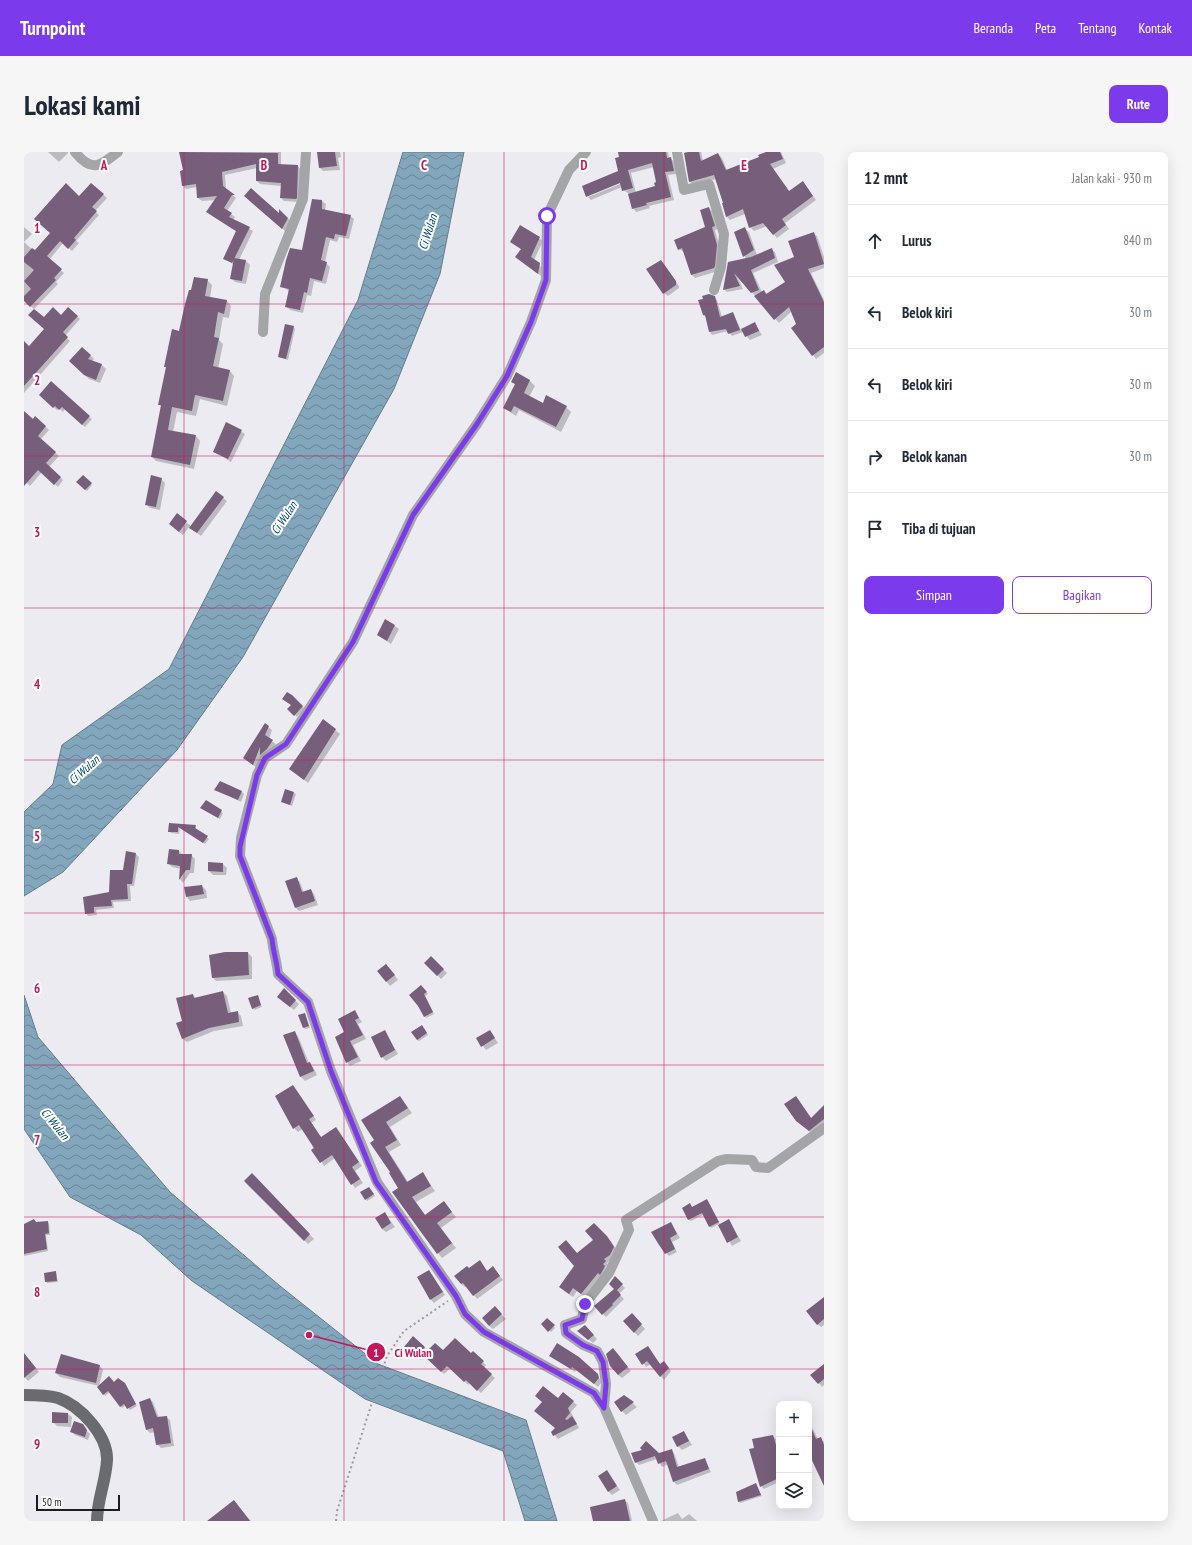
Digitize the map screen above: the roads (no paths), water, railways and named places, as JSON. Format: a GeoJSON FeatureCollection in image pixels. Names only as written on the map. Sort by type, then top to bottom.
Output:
{"type":"FeatureCollection","features":[{"type":"Feature","properties":{"kind":"main road"},"geometry":{"type":"LineString","coordinates":[[24,1395],[58,1398],[77,1410],[97,1429],[106,1444],[107,1460],[97,1521]]}},
{"type":"Feature","properties":{"kind":"street"},"geometry":{"type":"LineString","coordinates":[[75,152],[82,161],[88,165],[95,166],[103,163],[118,152]]}},
{"type":"Feature","properties":{"kind":"street"},"geometry":{"type":"LineString","coordinates":[[263,332],[265,294],[303,199],[306,152]]}},
{"type":"Feature","properties":{"kind":"street"},"geometry":{"type":"LineString","coordinates":[[586,152],[569,170],[547,216],[546,280],[531,322],[507,376],[477,424],[413,515],[353,642],[286,744],[265,758],[257,775],[241,838],[240,856],[272,939],[273,951],[277,961],[278,974],[308,1002],[331,1071],[376,1182],[456,1296],[465,1314],[484,1332],[594,1393],[604,1408],[653,1521]]}},
{"type":"Feature","properties":{"kind":"street"},"geometry":{"type":"LineString","coordinates":[[677,152],[684,190],[709,184],[724,234],[721,268],[714,290]]}},
{"type":"Feature","properties":{"kind":"street"},"geometry":{"type":"LineString","coordinates":[[604,1408],[606,1384],[603,1362],[597,1351],[583,1345],[566,1333],[565,1325],[582,1319],[585,1304],[608,1273],[629,1230],[626,1220],[718,1162],[727,1159],[752,1160],[756,1167],[768,1168],[824,1128]]}},
{"type":"Feature","properties":{"kind":"water"},"geometry":{"type":"Polygon","coordinates":[[[403,152],[464,152],[440,274],[394,389],[243,657],[177,750],[63,872],[24,896],[24,812],[53,784],[62,745],[169,669],[358,300],[403,152]]]}},
{"type":"Feature","properties":{"kind":"water"},"geometry":{"type":"Polygon","coordinates":[[[24,995],[38,1037],[170,1192],[280,1286],[378,1364],[526,1420],[557,1521],[525,1521],[503,1451],[365,1399],[192,1281],[141,1235],[70,1197],[24,1129],[24,995]]]}},
{"type":"Feature","properties":{"kind":"place","name":"Ci Wulan"},"geometry":{"type":"Point","coordinates":[309,1335]}}]}
